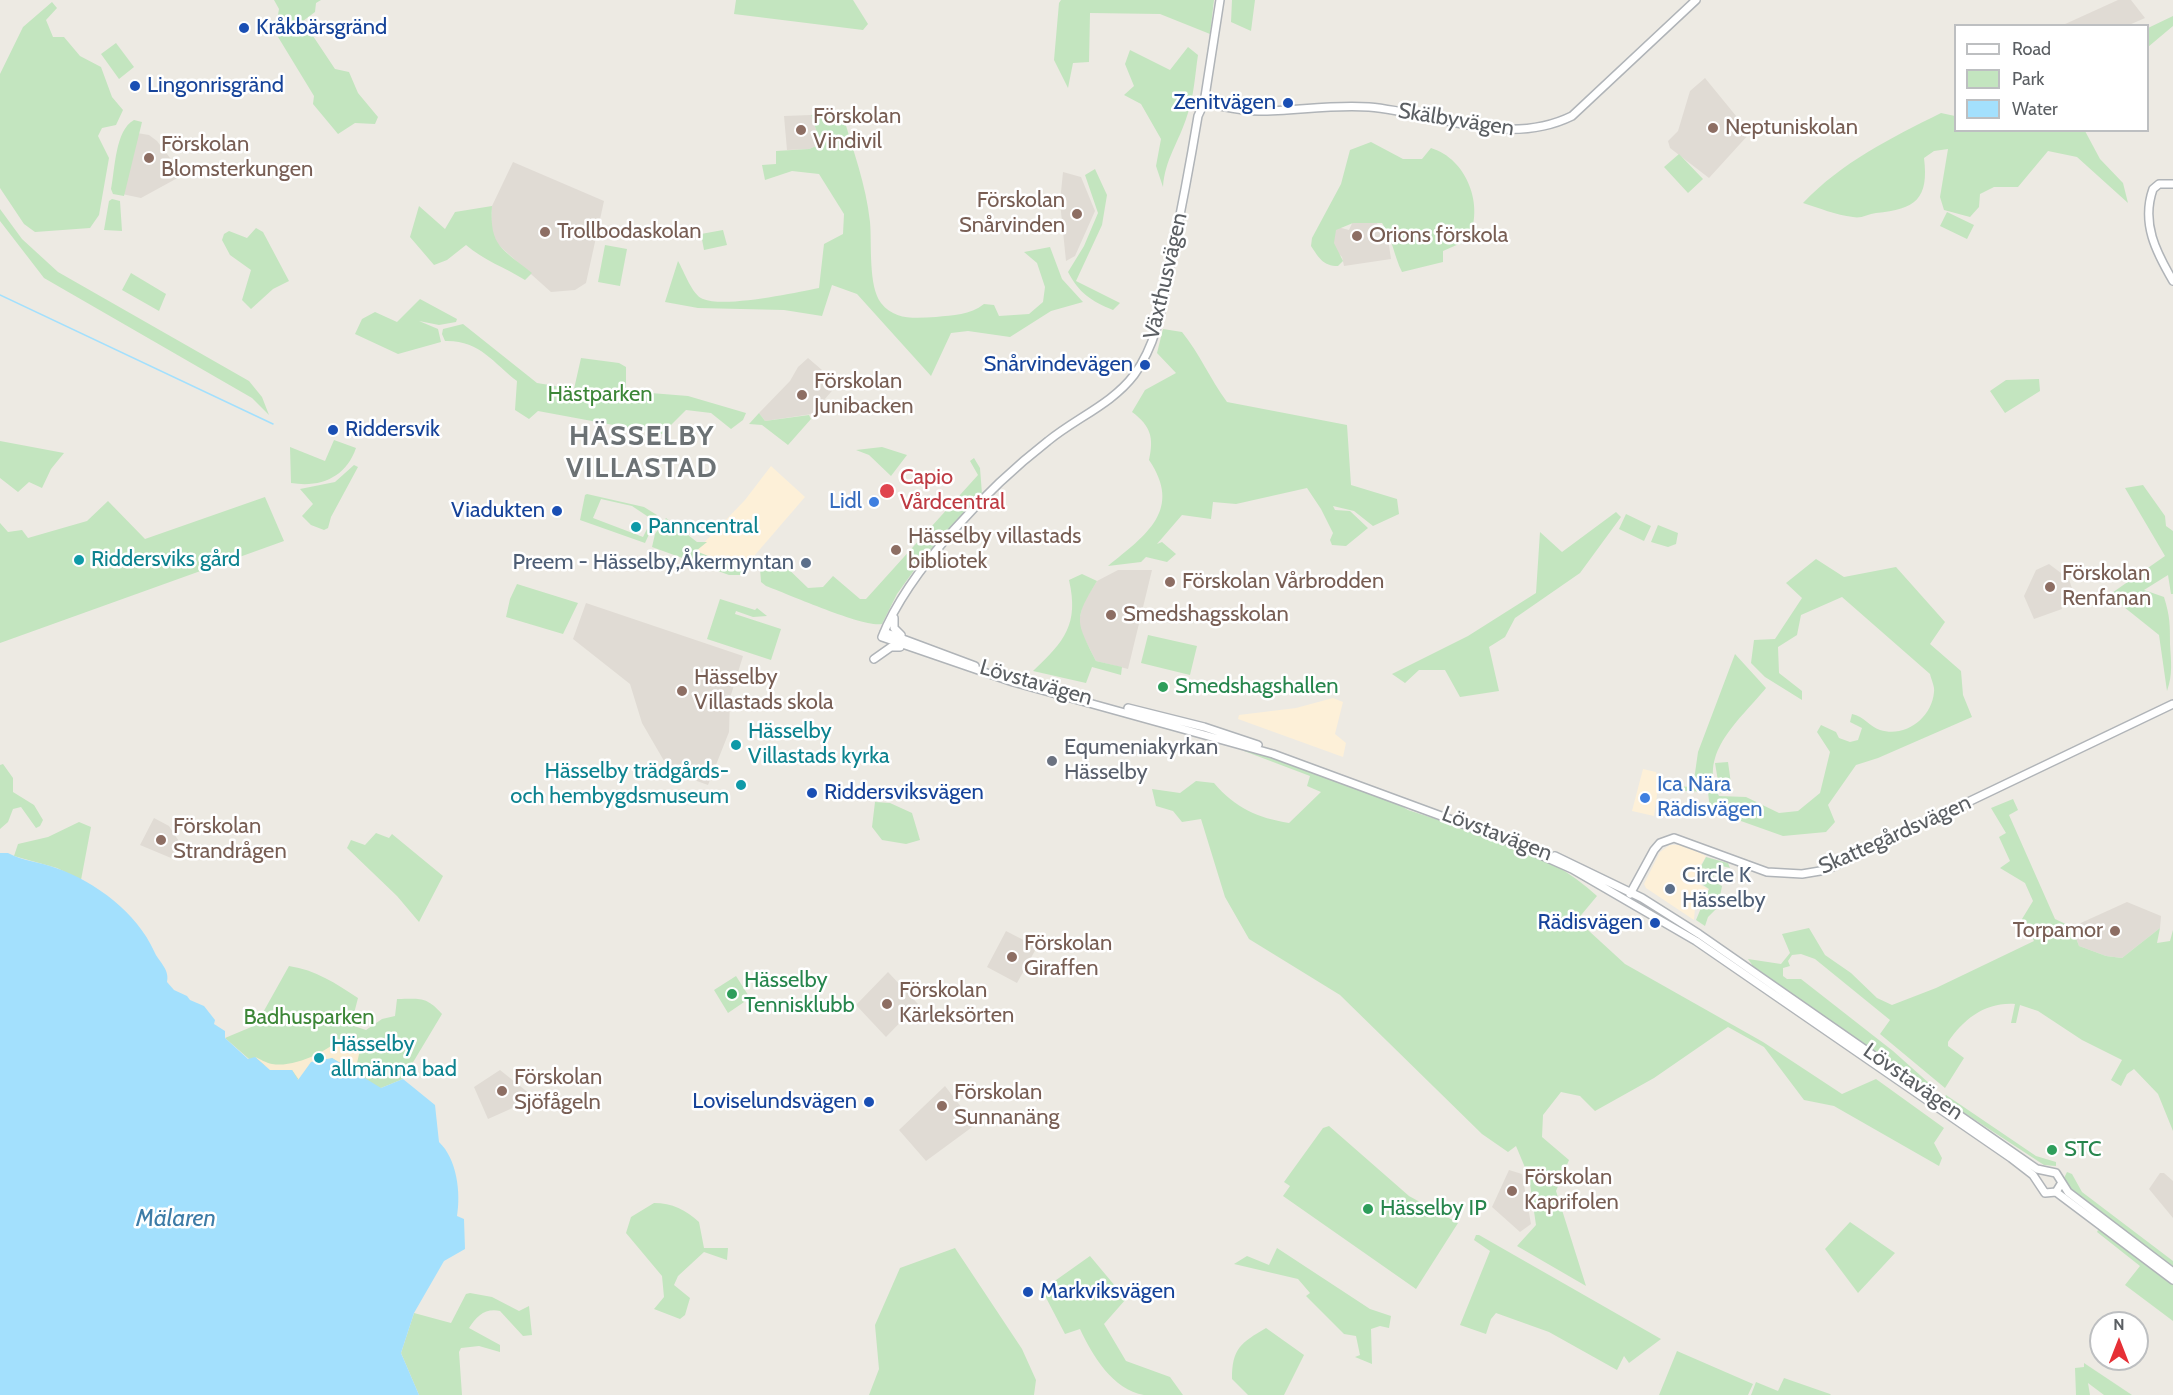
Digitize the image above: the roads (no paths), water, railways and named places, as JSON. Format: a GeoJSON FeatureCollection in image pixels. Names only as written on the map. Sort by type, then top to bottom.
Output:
{"type":"FeatureCollection","features":[{"type":"Feature","properties":{"kind":"street","name":"Växthusvägen"},"geometry":{"type":"LineString","coordinates":[[885,635],[903,595],[929,559],[989,494],[1048,440],[1117,393],[1146,356],[1159,322],[1198,116],[1204,103],[1204,89],[1220,0]]}},
{"type":"Feature","properties":{"kind":"street","name":"Skälbyvägen"},"geometry":{"type":"LineString","coordinates":[[1204,103],[1257,111],[1371,107],[1487,128],[1516,131],[1546,127],[1572,116],[1696,0]]}},
{"type":"Feature","properties":{"kind":"street"},"geometry":{"type":"LineString","coordinates":[[2173,184],[2159,184],[2152,192],[2149,217],[2151,238],[2173,281]]}},
{"type":"Feature","properties":{"kind":"street","name":"Växthusvägen"},"geometry":{"type":"LineString","coordinates":[[885,635],[903,595]]}},
{"type":"Feature","properties":{"kind":"street"},"geometry":{"type":"LineString","coordinates":[[894,618],[896,632],[916,646]]}},
{"type":"Feature","properties":{"kind":"street","name":"Lövstavägen"},"geometry":{"type":"LineString","coordinates":[[885,635],[1013,682],[1273,754],[1540,854],[1629,896],[1699,934],[2046,1173],[2056,1173],[2061,1184],[2173,1272]]}},
{"type":"Feature","properties":{"kind":"street"},"geometry":{"type":"LineString","coordinates":[[874,659],[891,647],[916,646]]}},
{"type":"Feature","properties":{"kind":"street","name":"Skattegårdsvägen"},"geometry":{"type":"LineString","coordinates":[[1629,896],[1654,850],[1660,843],[1674,838],[1767,872],[1796,874],[1826,870],[2173,704]]}},
{"type":"Feature","properties":{"kind":"street","name":"Lövstavägen"},"geometry":{"type":"LineString","coordinates":[[1629,896],[1974,1132],[2033,1175],[2045,1193],[2056,1192],[2173,1280]]}},
{"type":"Feature","properties":{"kind":"street"},"geometry":{"type":"LineString","coordinates":[[2039,1183],[2046,1173]]}},
{"type":"Feature","properties":{"kind":"street"},"geometry":{"type":"LineString","coordinates":[[2056,1192],[2061,1184]]}},
{"type":"Feature","properties":{"kind":"water","name":"Mälaren"},"geometry":{"type":"Polygon","coordinates":[[[0,853],[8,853],[71,874],[114,900],[147,937],[167,973],[167,982],[174,990],[204,1006],[215,1020],[214,1024],[225,1031],[225,1038],[248,1059],[255,1057],[270,1070],[292,1070],[298,1080],[311,1062],[332,1058],[381,1088],[403,1079],[435,1105],[439,1142],[454,1167],[458,1187],[457,1216],[464,1219],[465,1249],[444,1261],[414,1313],[401,1353],[419,1395],[0,1395],[0,853]]]}},
{"type":"Feature","properties":{"kind":"waterway"},"geometry":{"type":"LineString","coordinates":[[0,295],[273,424]]}},
{"type":"Feature","properties":{"kind":"place","name":"Kråkbärsgränd"},"geometry":{"type":"Point","coordinates":[244,28]}},
{"type":"Feature","properties":{"kind":"place","name":"Lingonrisgränd"},"geometry":{"type":"Point","coordinates":[135,86]}},
{"type":"Feature","properties":{"kind":"place","name":"Zenitvägen"},"geometry":{"type":"Point","coordinates":[1288,103]}},
{"type":"Feature","properties":{"kind":"place","name":"Neptuniskolan"},"geometry":{"type":"Point","coordinates":[1713,128]}},
{"type":"Feature","properties":{"kind":"place","name":"Förskolan Vindivil"},"geometry":{"type":"Point","coordinates":[801,130]}},
{"type":"Feature","properties":{"kind":"place","name":"Förskolan Blomsterkungen"},"geometry":{"type":"Point","coordinates":[149,158]}},
{"type":"Feature","properties":{"kind":"place","name":"Förskolan Snårvinden"},"geometry":{"type":"Point","coordinates":[1077,214]}},
{"type":"Feature","properties":{"kind":"place","name":"Trollbodaskolan"},"geometry":{"type":"Point","coordinates":[545,232]}},
{"type":"Feature","properties":{"kind":"place","name":"Orions förskola"},"geometry":{"type":"Point","coordinates":[1357,236]}},
{"type":"Feature","properties":{"kind":"place","name":"Snårvindevägen"},"geometry":{"type":"Point","coordinates":[1145,365]}},
{"type":"Feature","properties":{"kind":"place","name":"Förskolan Junibacken"},"geometry":{"type":"Point","coordinates":[802,395]}},
{"type":"Feature","properties":{"kind":"place","name":"Riddersvik"},"geometry":{"type":"Point","coordinates":[333,430]}},
{"type":"Feature","properties":{"kind":"place","name":"Capio Vårdcentral"},"geometry":{"type":"Point","coordinates":[887,491]}},
{"type":"Feature","properties":{"kind":"place","name":"Lidl"},"geometry":{"type":"Point","coordinates":[874,502]}},
{"type":"Feature","properties":{"kind":"place","name":"Viadukten"},"geometry":{"type":"Point","coordinates":[557,511]}},
{"type":"Feature","properties":{"kind":"place","name":"Panncentral"},"geometry":{"type":"Point","coordinates":[636,527]}},
{"type":"Feature","properties":{"kind":"place","name":"Hässelby villastads bibliotek"},"geometry":{"type":"Point","coordinates":[896,550]}},
{"type":"Feature","properties":{"kind":"place","name":"Riddersviks gård"},"geometry":{"type":"Point","coordinates":[79,560]}},
{"type":"Feature","properties":{"kind":"place","name":"Preem - Hässelby,Åkermyntan"},"geometry":{"type":"Point","coordinates":[806,563]}},
{"type":"Feature","properties":{"kind":"place","name":"Förskolan Vårbrodden"},"geometry":{"type":"Point","coordinates":[1170,582]}},
{"type":"Feature","properties":{"kind":"place","name":"Förskolan Renfanan"},"geometry":{"type":"Point","coordinates":[2050,587]}},
{"type":"Feature","properties":{"kind":"place","name":"Smedshagsskolan"},"geometry":{"type":"Point","coordinates":[1111,615]}},
{"type":"Feature","properties":{"kind":"place","name":"Smedshagshallen"},"geometry":{"type":"Point","coordinates":[1163,687]}},
{"type":"Feature","properties":{"kind":"place","name":"Hässelby Villastads skola"},"geometry":{"type":"Point","coordinates":[682,691]}},
{"type":"Feature","properties":{"kind":"place","name":"Hässelby Villastads kyrka"},"geometry":{"type":"Point","coordinates":[736,745]}},
{"type":"Feature","properties":{"kind":"place","name":"Equmeniakyrkan Hässelby"},"geometry":{"type":"Point","coordinates":[1052,761]}},
{"type":"Feature","properties":{"kind":"place","name":"Hässelby trädgårds- och hembygdsmuseum"},"geometry":{"type":"Point","coordinates":[741,785]}},
{"type":"Feature","properties":{"kind":"place","name":"Riddersviksvägen"},"geometry":{"type":"Point","coordinates":[812,793]}},
{"type":"Feature","properties":{"kind":"place","name":"Ica Nära Rädisvägen"},"geometry":{"type":"Point","coordinates":[1645,798]}},
{"type":"Feature","properties":{"kind":"place","name":"Förskolan Strandrågen"},"geometry":{"type":"Point","coordinates":[161,840]}},
{"type":"Feature","properties":{"kind":"place","name":"Circle K Hässelby"},"geometry":{"type":"Point","coordinates":[1670,889]}},
{"type":"Feature","properties":{"kind":"place","name":"Rädisvägen"},"geometry":{"type":"Point","coordinates":[1655,923]}},
{"type":"Feature","properties":{"kind":"place","name":"Torpamor"},"geometry":{"type":"Point","coordinates":[2115,931]}},
{"type":"Feature","properties":{"kind":"place","name":"Förskolan Giraffen"},"geometry":{"type":"Point","coordinates":[1012,957]}},
{"type":"Feature","properties":{"kind":"place","name":"Hässelby Tennisklubb"},"geometry":{"type":"Point","coordinates":[732,994]}},
{"type":"Feature","properties":{"kind":"place","name":"Förskolan Kärleksörten"},"geometry":{"type":"Point","coordinates":[887,1004]}},
{"type":"Feature","properties":{"kind":"place","name":"Hässelby allmänna bad"},"geometry":{"type":"Point","coordinates":[319,1058]}},
{"type":"Feature","properties":{"kind":"place","name":"Förskolan Sjöfågeln"},"geometry":{"type":"Point","coordinates":[502,1091]}},
{"type":"Feature","properties":{"kind":"place","name":"Loviselundsvägen"},"geometry":{"type":"Point","coordinates":[869,1102]}},
{"type":"Feature","properties":{"kind":"place","name":"Förskolan Sunnanäng"},"geometry":{"type":"Point","coordinates":[942,1106]}},
{"type":"Feature","properties":{"kind":"place","name":"STC"},"geometry":{"type":"Point","coordinates":[2052,1150]}},
{"type":"Feature","properties":{"kind":"place","name":"Förskolan Kaprifolen"},"geometry":{"type":"Point","coordinates":[1512,1191]}},
{"type":"Feature","properties":{"kind":"place","name":"Hässelby IP"},"geometry":{"type":"Point","coordinates":[1368,1209]}},
{"type":"Feature","properties":{"kind":"place","name":"Markviksvägen"},"geometry":{"type":"Point","coordinates":[1028,1292]}},
{"type":"Feature","properties":{"kind":"district","name":"HÄSSELBY VILLASTAD"},"geometry":{"type":"Point","coordinates":[642,453]}},
{"type":"Feature","properties":{"kind":"park label","name":"Hästparken"},"geometry":{"type":"Point","coordinates":[600,395]}},
{"type":"Feature","properties":{"kind":"park label","name":"Badhusparken"},"geometry":{"type":"Point","coordinates":[309,1018]}}]}
